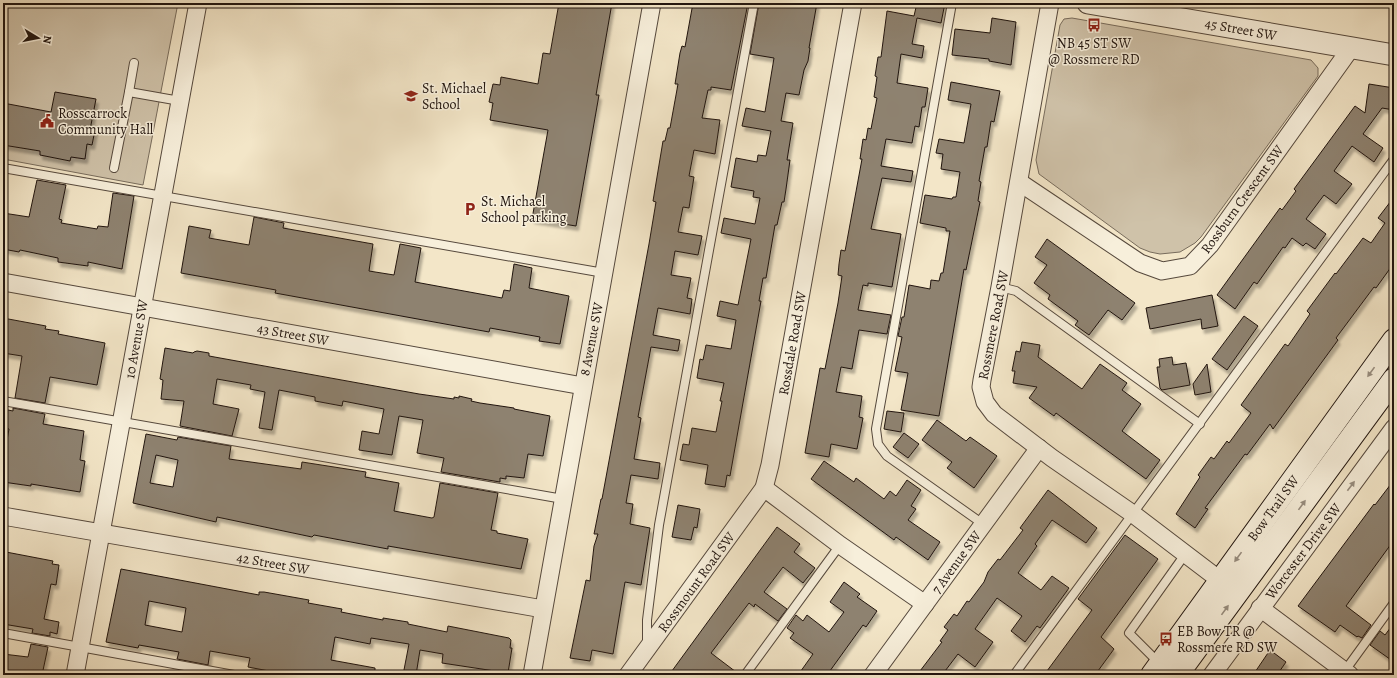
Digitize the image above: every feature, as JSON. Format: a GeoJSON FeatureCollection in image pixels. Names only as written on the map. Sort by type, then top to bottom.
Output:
{"type":"FeatureCollection","features":[{"type":"Feature","properties":{"kind":"main road","name":"Bow Trail SW"},"geometry":{"type":"LineString","coordinates":[[1163,671],[1221,581],[1394,340]]}},
{"type":"Feature","properties":{"kind":"main road","name":"Bow Trail SW"},"geometry":{"type":"LineString","coordinates":[[1163,671],[1394,379]]}},
{"type":"Feature","properties":{"kind":"street","name":"10 Avenue SW"},"geometry":{"type":"LineString","coordinates":[[75,675],[198,3]]}},
{"type":"Feature","properties":{"kind":"street","name":"8 Avenue SW"},"geometry":{"type":"LineString","coordinates":[[532,675],[582,386],[604,273],[652,3]]}},
{"type":"Feature","properties":{"kind":"street","name":"Rossdale Road SW"},"geometry":{"type":"LineString","coordinates":[[764,488],[770,465],[853,3]]}},
{"type":"Feature","properties":{"kind":"street","name":"Rossmere Road SW"},"geometry":{"type":"LineString","coordinates":[[1050,3],[1000,287],[982,380],[982,395],[985,402],[994,414],[1039,448],[1133,514],[1221,581]]}},
{"type":"Feature","properties":{"kind":"street","name":"45 Street SW"},"geometry":{"type":"LineString","coordinates":[[1088,3],[1394,55]]}},
{"type":"Feature","properties":{"kind":"street","name":"Rossburn Crescent SW"},"geometry":{"type":"LineString","coordinates":[[1018,182],[1140,263],[1162,271],[1190,266],[1210,245],[1351,48]]}},
{"type":"Feature","properties":{"kind":"street","name":"43 Street SW"},"geometry":{"type":"LineString","coordinates":[[3,282],[582,386]]}},
{"type":"Feature","properties":{"kind":"street","name":"Worcester Drive SW"},"geometry":{"type":"LineString","coordinates":[[1212,675],[1394,428]]}},
{"type":"Feature","properties":{"kind":"street","name":"7 Avenue SW"},"geometry":{"type":"LineString","coordinates":[[872,675],[1039,448]]}},
{"type":"Feature","properties":{"kind":"street","name":"Rossmount Road SW"},"geometry":{"type":"LineString","coordinates":[[628,675],[764,488]]}},
{"type":"Feature","properties":{"kind":"street"},"geometry":{"type":"LineString","coordinates":[[764,488],[840,545],[925,604]]}},
{"type":"Feature","properties":{"kind":"street","name":"42 Street SW"},"geometry":{"type":"LineString","coordinates":[[3,516],[543,609]]}},
{"type":"Feature","properties":{"kind":"street"},"geometry":{"type":"LineString","coordinates":[[1260,608],[1345,674]]}},
{"type":"Feature","properties":{"kind":"lane"},"geometry":{"type":"LineString","coordinates":[[648,648],[647,620],[659,525],[754,3]]}},
{"type":"Feature","properties":{"kind":"lane"},"geometry":{"type":"LineString","coordinates":[[952,3],[876,429],[878,444],[887,456],[983,524]]}},
{"type":"Feature","properties":{"kind":"lane"},"geometry":{"type":"LineString","coordinates":[[114,168],[134,63]]}},
{"type":"Feature","properties":{"kind":"lane"},"geometry":{"type":"LineString","coordinates":[[129,92],[180,101]]}},
{"type":"Feature","properties":{"kind":"lane"},"geometry":{"type":"LineString","coordinates":[[1014,675],[1394,159]]}},
{"type":"Feature","properties":{"kind":"lane"},"geometry":{"type":"LineString","coordinates":[[3,168],[604,273]]}},
{"type":"Feature","properties":{"kind":"lane"},"geometry":{"type":"LineString","coordinates":[[1000,287],[1016,291],[1200,424]]}},
{"type":"Feature","properties":{"kind":"lane"},"geometry":{"type":"LineString","coordinates":[[3,401],[563,499]]}},
{"type":"Feature","properties":{"kind":"lane"},"geometry":{"type":"LineString","coordinates":[[745,675],[840,545]]}},
{"type":"Feature","properties":{"kind":"lane"},"geometry":{"type":"LineString","coordinates":[[1163,671],[1129,633],[1186,553]]}},
{"type":"Feature","properties":{"kind":"lane"},"geometry":{"type":"LineString","coordinates":[[1345,674],[1394,603]]}},
{"type":"Feature","properties":{"kind":"lane"},"geometry":{"type":"LineString","coordinates":[[3,633],[234,675]]}},
{"type":"Feature","properties":{"kind":"shaded area"},"geometry":{"type":"Polygon","coordinates":[[[3,3],[178,3],[143,185],[3,159],[3,3]]]}},
{"type":"Feature","properties":{"kind":"shaded area"},"geometry":{"type":"Polygon","coordinates":[[[1072,18],[1311,60],[1318,68],[1318,76],[1201,237],[1195,243],[1180,252],[1160,254],[1140,248],[1039,174],[1036,160],[1060,25],[1064,19],[1072,18]]]}},
{"type":"Feature","properties":{"kind":"building"},"geometry":{"type":"Polygon","coordinates":[[[559,3],[612,3],[596,95],[599,95],[576,226],[532,219],[548,130],[490,120],[493,103],[489,102],[493,84],[500,85],[501,77],[538,84],[543,53],[550,54],[559,3]]]}},
{"type":"Feature","properties":{"kind":"building"},"geometry":{"type":"Polygon","coordinates":[[[693,3],[748,3],[731,90],[711,87],[711,90],[708,90],[702,118],[720,120],[715,154],[694,150],[689,176],[694,177],[689,208],[683,207],[678,232],[702,236],[698,255],[675,251],[671,275],[691,278],[687,298],[692,299],[690,314],[658,308],[653,335],[680,340],[678,351],[651,347],[638,417],[641,418],[634,459],[660,463],[658,479],[631,475],[626,503],[633,504],[630,524],[650,528],[641,585],[625,582],[613,654],[592,650],[590,661],[570,658],[586,580],[590,581],[594,546],[598,534],[594,534],[602,499],[649,244],[656,202],[653,201],[663,141],[665,141],[668,128],[670,128],[678,84],[675,84],[680,53],[682,46],[685,47],[693,3]]]}},
{"type":"Feature","properties":{"kind":"building"},"geometry":{"type":"Polygon","coordinates":[[[759,3],[817,3],[808,61],[804,70],[799,95],[786,93],[781,121],[793,123],[787,160],[790,160],[784,202],[782,202],[777,225],[775,225],[766,278],[763,278],[759,301],[761,301],[730,476],[727,475],[725,487],[705,484],[708,465],[680,460],[683,444],[689,445],[692,428],[716,432],[722,401],[720,401],[724,383],[697,378],[700,359],[703,360],[706,345],[731,349],[736,320],[717,316],[720,301],[738,305],[751,239],[721,233],[724,218],[755,224],[760,198],[753,197],[754,191],[731,187],[736,158],[757,162],[758,155],[766,156],[771,131],[742,126],[746,108],[765,112],[774,58],[750,54],[759,3]]]}},
{"type":"Feature","properties":{"kind":"building"},"geometry":{"type":"Polygon","coordinates":[[[917,3],[945,3],[941,23],[917,18],[912,44],[924,46],[922,58],[901,54],[897,83],[928,88],[925,107],[922,107],[919,127],[915,126],[912,143],[886,139],[881,166],[913,171],[911,182],[882,178],[871,229],[901,234],[892,287],[868,283],[868,286],[863,285],[858,310],[891,315],[887,334],[859,330],[852,369],[841,367],[836,392],[862,396],[859,417],[863,418],[857,449],[831,444],[829,457],[805,453],[820,368],[825,369],[838,303],[842,276],[838,275],[841,250],[845,251],[846,246],[862,159],[860,159],[863,139],[866,140],[868,128],[871,129],[877,98],[874,97],[877,77],[875,76],[878,57],[881,57],[887,11],[914,16],[917,3]]]}},
{"type":"Feature","properties":{"kind":"building"},"geometry":{"type":"Polygon","coordinates":[[[992,18],[1016,22],[1011,65],[989,61],[989,59],[952,55],[955,29],[990,33],[992,18]]]}},
{"type":"Feature","properties":{"kind":"building"},"geometry":{"type":"Polygon","coordinates":[[[951,82],[1000,91],[994,122],[991,121],[987,147],[985,147],[979,181],[981,182],[978,201],[980,202],[966,270],[964,269],[939,416],[901,410],[908,373],[895,371],[902,337],[898,336],[902,317],[904,317],[909,285],[930,289],[931,280],[939,281],[941,273],[943,273],[950,231],[946,231],[946,228],[920,223],[925,195],[952,199],[953,197],[956,197],[960,172],[941,169],[943,154],[936,153],[939,139],[964,143],[971,104],[948,100],[951,82]]]}},
{"type":"Feature","properties":{"kind":"building"},"geometry":{"type":"Polygon","coordinates":[[[1369,84],[1394,88],[1394,110],[1382,108],[1363,134],[1383,148],[1374,162],[1352,146],[1334,171],[1352,184],[1336,204],[1324,195],[1306,219],[1326,234],[1315,249],[1306,243],[1303,246],[1292,238],[1285,248],[1283,247],[1257,284],[1254,282],[1235,309],[1217,295],[1280,208],[1282,210],[1296,191],[1294,189],[1355,106],[1365,113],[1369,84]]]}},
{"type":"Feature","properties":{"kind":"building","name":"Rosscarrock Community Hall"},"geometry":{"type":"Polygon","coordinates":[[[55,92],[96,99],[90,130],[95,130],[92,145],[87,144],[85,159],[71,157],[70,161],[40,155],[40,151],[3,145],[3,103],[51,112],[55,92]]]}},
{"type":"Feature","properties":{"kind":"building"},"geometry":{"type":"Polygon","coordinates":[[[37,180],[66,185],[59,219],[62,220],[61,223],[97,229],[98,226],[108,227],[113,193],[134,196],[122,269],[88,262],[88,266],[58,262],[58,258],[20,250],[19,252],[3,249],[3,213],[29,217],[37,180]]]}},
{"type":"Feature","properties":{"kind":"building"},"geometry":{"type":"Polygon","coordinates":[[[1394,197],[1394,263],[1336,338],[1338,340],[1273,429],[1270,424],[1247,455],[1245,454],[1205,508],[1208,509],[1195,528],[1176,514],[1200,477],[1198,475],[1211,457],[1214,459],[1227,441],[1229,443],[1251,413],[1241,405],[1285,344],[1288,346],[1310,314],[1307,311],[1335,273],[1336,274],[1363,238],[1371,243],[1385,223],[1378,218],[1394,197]]]}},
{"type":"Feature","properties":{"kind":"building"},"geometry":{"type":"Polygon","coordinates":[[[254,217],[284,223],[283,228],[373,244],[369,271],[394,275],[400,244],[421,248],[415,282],[502,298],[504,290],[510,291],[514,264],[532,268],[529,288],[569,296],[560,344],[539,341],[540,337],[490,328],[489,332],[275,293],[276,290],[181,273],[189,226],[211,230],[209,238],[249,245],[254,217]]]}},
{"type":"Feature","properties":{"kind":"building"},"geometry":{"type":"Polygon","coordinates":[[[1047,239],[1135,303],[1122,320],[1108,310],[1089,335],[1075,325],[1078,321],[1048,299],[1050,295],[1034,283],[1047,265],[1035,257],[1047,239]]]}},
{"type":"Feature","properties":{"kind":"building"},"geometry":{"type":"Polygon","coordinates":[[[1212,295],[1218,326],[1202,329],[1201,319],[1150,329],[1146,308],[1212,295]]]}},
{"type":"Feature","properties":{"kind":"building"},"geometry":{"type":"Polygon","coordinates":[[[1244,316],[1258,326],[1227,370],[1212,359],[1244,316]]]}},
{"type":"Feature","properties":{"kind":"building"},"geometry":{"type":"Polygon","coordinates":[[[3,318],[46,326],[45,329],[59,331],[58,334],[105,343],[97,385],[50,377],[45,403],[15,398],[22,356],[3,353],[3,318]]]}},
{"type":"Feature","properties":{"kind":"building"},"geometry":{"type":"Polygon","coordinates":[[[1022,342],[1040,345],[1038,357],[1082,389],[1100,364],[1127,383],[1122,390],[1141,404],[1122,431],[1160,460],[1146,479],[1056,413],[1054,416],[1029,398],[1037,387],[1013,383],[1015,371],[1012,371],[1016,351],[1020,352],[1022,342]]]}},
{"type":"Feature","properties":{"kind":"building"},"geometry":{"type":"Polygon","coordinates":[[[165,348],[193,353],[197,351],[209,353],[209,356],[419,394],[454,399],[454,397],[459,398],[459,396],[472,399],[471,401],[480,403],[514,408],[550,416],[543,456],[528,454],[524,478],[506,476],[506,479],[500,478],[500,482],[441,472],[444,458],[417,453],[423,420],[399,416],[392,455],[359,450],[362,431],[379,434],[384,409],[343,401],[342,406],[315,401],[315,397],[279,390],[272,430],[259,428],[265,392],[250,389],[251,385],[217,379],[213,404],[239,409],[232,436],[180,426],[184,401],[161,399],[163,380],[160,379],[165,348]]]}},
{"type":"Feature","properties":{"kind":"building"},"geometry":{"type":"Polygon","coordinates":[[[1172,357],[1173,365],[1186,363],[1190,385],[1162,390],[1160,388],[1157,367],[1160,367],[1159,359],[1172,357]]]}},
{"type":"Feature","properties":{"kind":"building"},"geometry":{"type":"Polygon","coordinates":[[[1207,364],[1211,392],[1195,395],[1193,384],[1207,364]]]}},
{"type":"Feature","properties":{"kind":"building"},"geometry":{"type":"Polygon","coordinates":[[[13,408],[45,414],[43,424],[84,431],[80,460],[85,461],[80,492],[31,484],[31,486],[3,482],[3,462],[9,429],[3,427],[3,409],[13,411],[13,408]]]}},
{"type":"Feature","properties":{"kind":"building"},"geometry":{"type":"Polygon","coordinates":[[[887,411],[904,413],[901,432],[884,429],[887,411]]]}},
{"type":"Feature","properties":{"kind":"building"},"geometry":{"type":"Polygon","coordinates":[[[937,420],[966,441],[970,437],[997,456],[974,488],[947,468],[952,462],[922,440],[937,420]]]}},
{"type":"Feature","properties":{"kind":"building"},"geometry":{"type":"Polygon","coordinates":[[[904,433],[919,444],[908,458],[893,447],[904,433]]]}},
{"type":"Feature","properties":{"kind":"building"},"geometry":{"type":"Polygon","coordinates":[[[146,434],[177,440],[178,437],[231,446],[229,459],[301,469],[302,462],[366,472],[365,477],[399,483],[394,511],[432,518],[434,517],[440,483],[498,493],[491,530],[497,531],[497,533],[528,539],[521,569],[388,546],[388,549],[314,535],[312,537],[217,517],[216,522],[133,503],[146,434]],[[156,455],[150,483],[173,487],[178,460],[156,455]]]}},
{"type":"Feature","properties":{"kind":"building"},"geometry":{"type":"Polygon","coordinates":[[[824,461],[854,482],[856,478],[884,499],[890,491],[896,496],[907,480],[921,490],[911,506],[916,509],[908,520],[940,542],[928,560],[896,537],[894,540],[811,479],[824,461]]]}},
{"type":"Feature","properties":{"kind":"building"},"geometry":{"type":"Polygon","coordinates":[[[1394,480],[1394,540],[1346,606],[1371,625],[1362,638],[1357,637],[1340,625],[1335,632],[1298,606],[1374,504],[1375,505],[1394,480]]]}},
{"type":"Feature","properties":{"kind":"building"},"geometry":{"type":"Polygon","coordinates":[[[1048,490],[1097,528],[1086,543],[1052,520],[1035,544],[1037,546],[1018,573],[1041,590],[1052,576],[1069,588],[1040,628],[1037,626],[1025,642],[1011,631],[1022,616],[997,598],[975,629],[993,642],[975,667],[958,654],[942,675],[917,675],[942,642],[940,641],[948,630],[944,627],[954,614],[957,616],[967,601],[969,602],[984,582],[988,572],[998,559],[1000,560],[1023,530],[1020,528],[1048,490]]]}},
{"type":"Feature","properties":{"kind":"building"},"geometry":{"type":"Polygon","coordinates":[[[678,505],[700,509],[697,528],[694,527],[691,540],[672,537],[678,505]]]}},
{"type":"Feature","properties":{"kind":"building"},"geometry":{"type":"Polygon","coordinates":[[[777,527],[800,544],[794,552],[815,568],[803,583],[783,567],[764,592],[787,609],[778,621],[755,604],[754,607],[749,603],[711,653],[740,675],[669,675],[777,527]]]}},
{"type":"Feature","properties":{"kind":"building"},"geometry":{"type":"Polygon","coordinates":[[[1125,535],[1158,559],[1101,637],[1114,649],[1095,675],[1044,675],[1092,610],[1078,599],[1125,535]]]}},
{"type":"Feature","properties":{"kind":"building"},"geometry":{"type":"Polygon","coordinates":[[[6,552],[53,561],[52,564],[59,565],[56,585],[51,584],[44,619],[59,622],[57,634],[50,632],[50,636],[32,633],[33,629],[3,624],[3,560],[6,552]]]}},
{"type":"Feature","properties":{"kind":"building"},"geometry":{"type":"Polygon","coordinates":[[[121,569],[259,595],[259,592],[264,592],[309,600],[308,603],[342,609],[341,612],[383,620],[383,618],[408,622],[408,624],[447,632],[448,626],[509,638],[511,640],[510,648],[512,648],[508,673],[442,663],[443,654],[420,650],[416,675],[403,675],[409,644],[371,638],[370,644],[335,637],[331,660],[375,668],[375,675],[290,675],[248,667],[250,658],[210,651],[208,665],[177,659],[179,652],[139,645],[138,648],[106,642],[121,569]],[[149,601],[145,625],[182,632],[186,608],[149,601]]]}},
{"type":"Feature","properties":{"kind":"building"},"geometry":{"type":"Polygon","coordinates":[[[844,582],[860,594],[857,597],[877,611],[866,627],[863,625],[827,675],[798,675],[813,654],[790,638],[794,633],[787,628],[796,615],[803,621],[807,615],[829,632],[844,612],[830,602],[844,582]]]}},
{"type":"Feature","properties":{"kind":"building"},"geometry":{"type":"Polygon","coordinates":[[[1394,623],[1394,662],[1370,645],[1380,631],[1385,635],[1394,623]]]}},
{"type":"Feature","properties":{"kind":"building"},"geometry":{"type":"Polygon","coordinates":[[[31,644],[48,647],[42,675],[22,675],[3,672],[3,654],[28,657],[31,644]]]}},
{"type":"Feature","properties":{"kind":"building"},"geometry":{"type":"Polygon","coordinates":[[[1270,650],[1286,662],[1277,675],[1253,675],[1270,650]]]}},
{"type":"Feature","properties":{"kind":"place","name":"NB 45 ST SW @ Rossmere RD"},"geometry":{"type":"Point","coordinates":[1094,25]}},
{"type":"Feature","properties":{"kind":"place","name":"St. Michael School"},"geometry":{"type":"Point","coordinates":[411,96]}},
{"type":"Feature","properties":{"kind":"place","name":"Rosscarrock Community Hall"},"geometry":{"type":"Point","coordinates":[47,121]}},
{"type":"Feature","properties":{"kind":"place","name":"St. Michael School parking"},"geometry":{"type":"Point","coordinates":[470,209]}},
{"type":"Feature","properties":{"kind":"place","name":"EB Bow TR @ Rossmere RD SW"},"geometry":{"type":"Point","coordinates":[1166,639]}}]}
